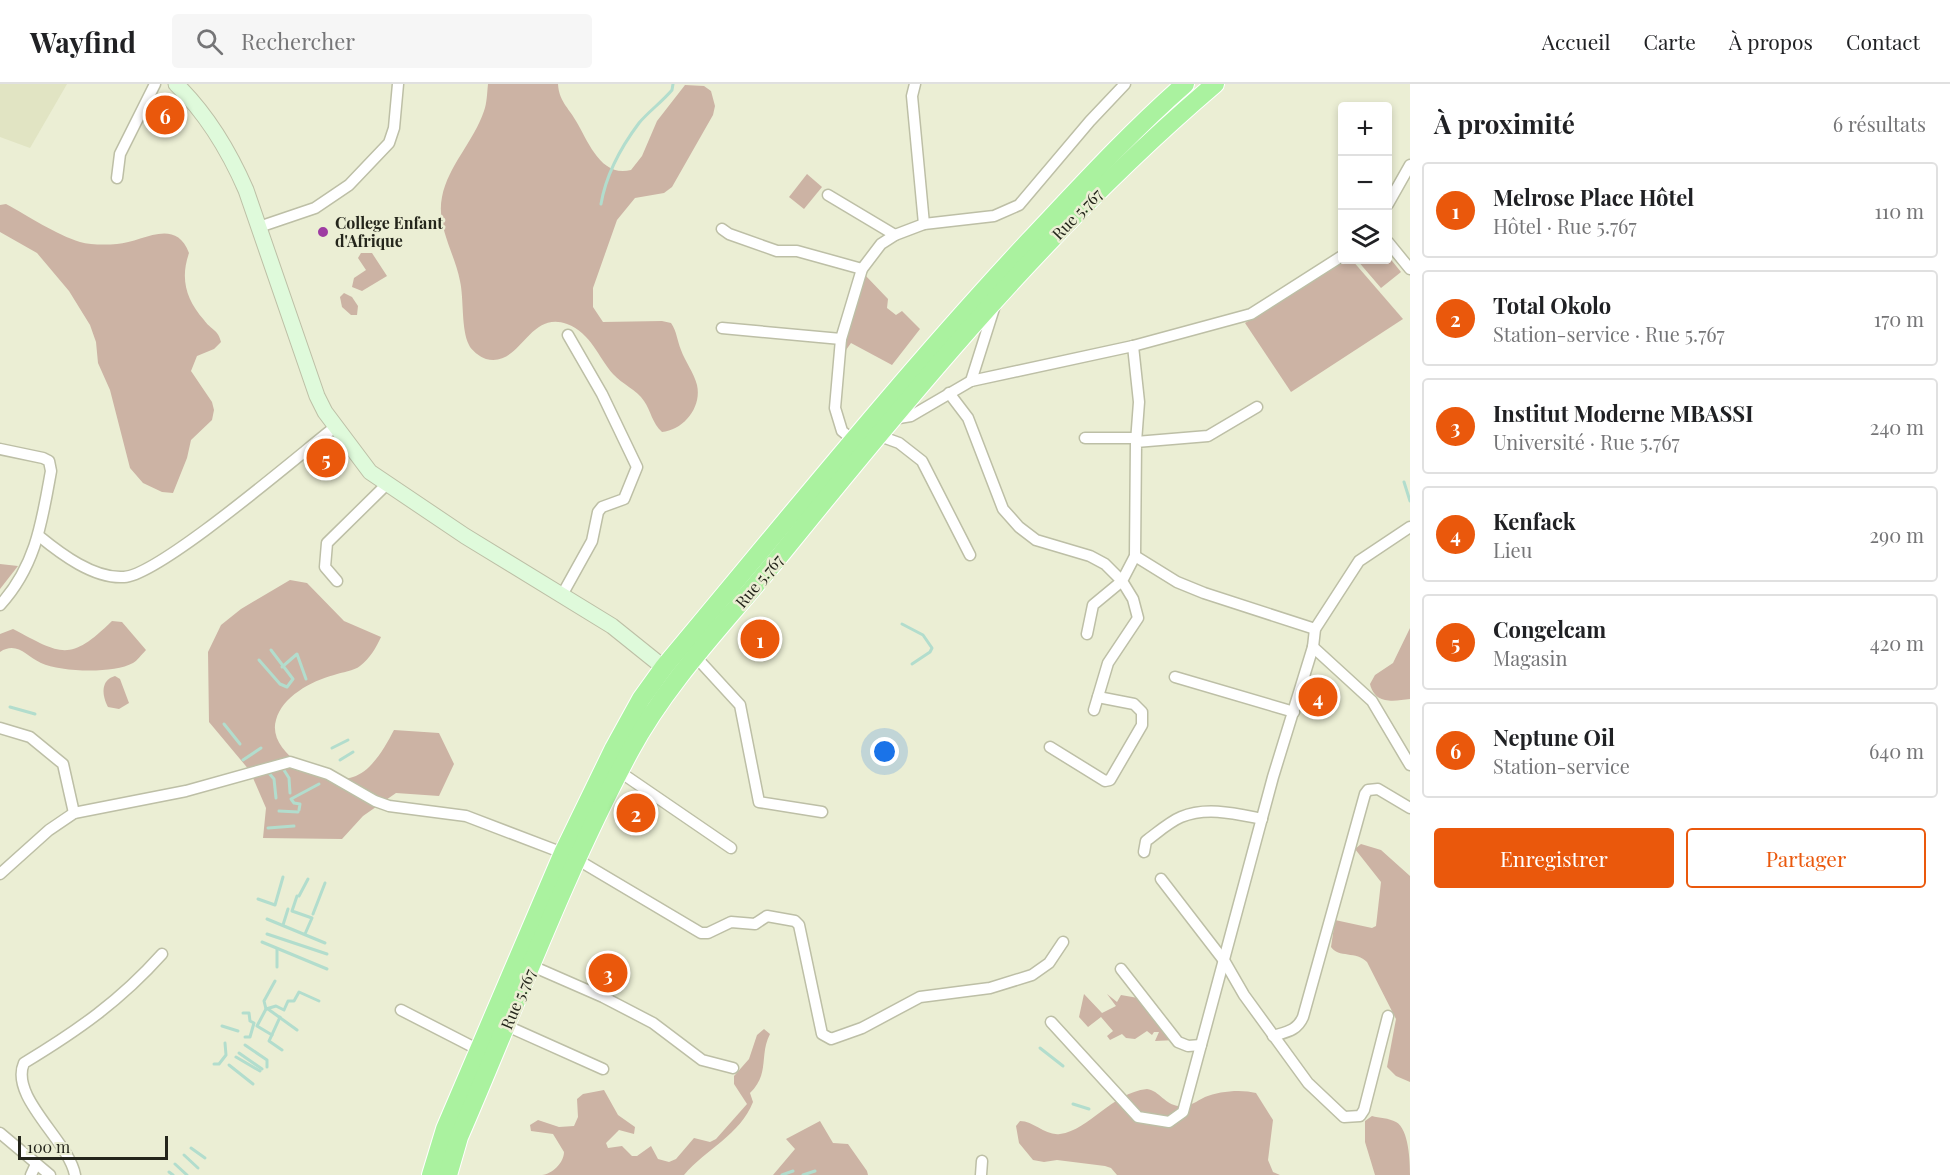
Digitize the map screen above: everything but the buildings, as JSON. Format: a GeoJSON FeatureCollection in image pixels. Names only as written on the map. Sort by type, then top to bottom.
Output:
{"type":"FeatureCollection","features":[{"type":"Feature","properties":{"kind":"highway"},"geometry":{"type":"LineString","coordinates":[[431,1175],[445,1129],[479,1050],[570,856],[614,748],[641,699],[670,672],[854,440],[987,285],[1135,128],[1185,84]]}},
{"type":"Feature","properties":{"kind":"highway","name":"Rue 5.767"},"geometry":{"type":"LineString","coordinates":[[448,1175],[459,1137],[532,966],[570,856],[620,772],[670,672],[695,656],[878,435],[998,295],[1147,142],[1215,84]]}},
{"type":"Feature","properties":{"kind":"main road"},"geometry":{"type":"LineString","coordinates":[[176,84],[209,123],[232,158],[259,227],[317,396],[335,427],[370,472],[612,626],[670,672]]}},
{"type":"Feature","properties":{"kind":"street"},"geometry":{"type":"LineString","coordinates":[[117,178],[120,154],[155,84]]}},
{"type":"Feature","properties":{"kind":"street"},"geometry":{"type":"LineString","coordinates":[[259,227],[315,208],[349,185],[389,143],[394,128],[398,84]]}},
{"type":"Feature","properties":{"kind":"street"},"geometry":{"type":"LineString","coordinates":[[915,84],[912,96],[924,225]]}},
{"type":"Feature","properties":{"kind":"street"},"geometry":{"type":"LineString","coordinates":[[854,440],[842,431],[835,408],[841,339],[862,269],[881,244],[895,235],[924,225],[994,216],[1019,205],[1089,121],[1125,84]]}},
{"type":"Feature","properties":{"kind":"street"},"geometry":{"type":"LineString","coordinates":[[1392,197],[1410,165]]}},
{"type":"Feature","properties":{"kind":"street"},"geometry":{"type":"LineString","coordinates":[[828,195],[895,235]]}},
{"type":"Feature","properties":{"kind":"street"},"geometry":{"type":"LineString","coordinates":[[723,229],[729,234],[777,251],[797,251],[862,269]]}},
{"type":"Feature","properties":{"kind":"street"},"geometry":{"type":"LineString","coordinates":[[1392,247],[1410,268]]}},
{"type":"Feature","properties":{"kind":"street"},"geometry":{"type":"LineString","coordinates":[[893,419],[911,416],[971,381],[1133,346],[1251,314],[1338,259]]}},
{"type":"Feature","properties":{"kind":"street"},"geometry":{"type":"LineString","coordinates":[[971,381],[998,295]]}},
{"type":"Feature","properties":{"kind":"street"},"geometry":{"type":"LineString","coordinates":[[722,328],[841,339]]}},
{"type":"Feature","properties":{"kind":"street"},"geometry":{"type":"LineString","coordinates":[[562,595],[592,541],[598,512],[602,507],[624,499],[637,467],[602,394],[568,335]]}},
{"type":"Feature","properties":{"kind":"street"},"geometry":{"type":"LineString","coordinates":[[1086,634],[1092,605],[1122,582],[1135,556],[1136,440],[1139,402],[1133,346]]}},
{"type":"Feature","properties":{"kind":"street"},"geometry":{"type":"LineString","coordinates":[[949,393],[968,418],[1003,508],[1019,527],[1036,540],[1090,556],[1105,564],[1122,582],[1133,599],[1138,618],[1108,663],[1094,710]]}},
{"type":"Feature","properties":{"kind":"street"},"geometry":{"type":"LineString","coordinates":[[1084,438],[1136,440],[1208,436],[1257,407]]}},
{"type":"Feature","properties":{"kind":"street"},"geometry":{"type":"LineString","coordinates":[[39,536],[63,557],[79,565],[111,576],[131,576],[168,557],[335,427]]}},
{"type":"Feature","properties":{"kind":"street"},"geometry":{"type":"LineString","coordinates":[[878,435],[899,443],[922,461],[970,555]]}},
{"type":"Feature","properties":{"kind":"street"},"geometry":{"type":"LineString","coordinates":[[0,449],[43,458],[51,466],[39,536],[25,572],[0,605]]}},
{"type":"Feature","properties":{"kind":"street"},"geometry":{"type":"LineString","coordinates":[[337,581],[325,567],[327,543],[387,484]]}},
{"type":"Feature","properties":{"kind":"street"},"geometry":{"type":"LineString","coordinates":[[1051,1022],[1138,1117],[1169,1122],[1183,1112],[1262,819],[1313,647],[1315,628],[1359,561],[1408,532]]}},
{"type":"Feature","properties":{"kind":"street"},"geometry":{"type":"LineString","coordinates":[[1135,556],[1177,582],[1204,593],[1315,628]]}},
{"type":"Feature","properties":{"kind":"street"},"geometry":{"type":"LineString","coordinates":[[1313,647],[1372,701],[1410,765]]}},
{"type":"Feature","properties":{"kind":"street"},"geometry":{"type":"LineString","coordinates":[[695,656],[740,705],[759,802],[822,812]]}},
{"type":"Feature","properties":{"kind":"street"},"geometry":{"type":"LineString","coordinates":[[1175,677],[1294,712]]}},
{"type":"Feature","properties":{"kind":"street"},"geometry":{"type":"LineString","coordinates":[[1050,747],[1105,781],[1110,780],[1142,725],[1142,712],[1134,704],[1098,697]]}},
{"type":"Feature","properties":{"kind":"street"},"geometry":{"type":"LineString","coordinates":[[0,728],[30,737],[63,764],[74,813]]}},
{"type":"Feature","properties":{"kind":"street"},"geometry":{"type":"LineString","coordinates":[[0,874],[49,830],[74,813],[186,791],[290,762],[328,774],[389,806],[466,816],[570,856],[701,933],[708,933],[731,922],[755,924],[767,916],[795,921],[799,925],[822,1034],[831,1039],[862,1028],[920,997],[990,988],[1032,975],[1049,963],[1063,942]]}},
{"type":"Feature","properties":{"kind":"street"},"geometry":{"type":"LineString","coordinates":[[620,772],[731,848]]}},
{"type":"Feature","properties":{"kind":"street"},"geometry":{"type":"LineString","coordinates":[[1273,1036],[1293,1030],[1300,1025],[1365,794],[1374,788],[1378,789],[1410,808]]}},
{"type":"Feature","properties":{"kind":"street"},"geometry":{"type":"LineString","coordinates":[[1144,852],[1146,841],[1181,817],[1201,812],[1225,812],[1262,819]]}},
{"type":"Feature","properties":{"kind":"street"},"geometry":{"type":"LineString","coordinates":[[1161,879],[1225,962],[1273,1036],[1308,1083],[1341,1116],[1348,1119],[1360,1116],[1364,1110],[1388,1016]]}},
{"type":"Feature","properties":{"kind":"street"},"geometry":{"type":"LineString","coordinates":[[75,1175],[72,1163],[58,1139],[38,1115],[21,1078],[22,1068],[24,1063],[83,1027],[141,978],[162,954]]}},
{"type":"Feature","properties":{"kind":"street"},"geometry":{"type":"LineString","coordinates":[[532,966],[603,996],[653,1023],[702,1060],[733,1068]]}},
{"type":"Feature","properties":{"kind":"street"},"geometry":{"type":"LineString","coordinates":[[1121,969],[1178,1042],[1188,1046],[1201,1045]]}},
{"type":"Feature","properties":{"kind":"street"},"geometry":{"type":"LineString","coordinates":[[401,1010],[479,1050]]}},
{"type":"Feature","properties":{"kind":"street"},"geometry":{"type":"LineString","coordinates":[[507,1026],[603,1069]]}},
{"type":"Feature","properties":{"kind":"street"},"geometry":{"type":"LineString","coordinates":[[0,1133],[50,1175]]}},
{"type":"Feature","properties":{"kind":"street"},"geometry":{"type":"LineString","coordinates":[[981,1175],[982,1161]]}},
{"type":"Feature","properties":{"kind":"street"},"geometry":{"type":"LineString","coordinates":[[31,1175],[36,1164]]}},
{"type":"Feature","properties":{"kind":"shaded area"},"geometry":{"type":"Polygon","coordinates":[[[0,84],[67,84],[30,148],[0,137],[0,84]]]}},
{"type":"Feature","properties":{"kind":"shaded area"},"geometry":{"type":"Polygon","coordinates":[[[488,84],[558,84],[562,99],[597,156],[611,169],[621,171],[631,170],[642,156],[657,121],[685,85],[704,86],[711,91],[715,106],[713,115],[672,187],[664,193],[635,198],[617,220],[593,288],[593,307],[603,322],[662,321],[671,323],[696,381],[698,393],[690,416],[677,427],[662,432],[641,397],[613,374],[582,333],[567,324],[554,322],[543,325],[533,331],[508,355],[498,360],[486,359],[470,347],[466,338],[458,271],[444,229],[441,208],[445,186],[480,122],[488,84]]]}},
{"type":"Feature","properties":{"kind":"shaded area"},"geometry":{"type":"Polygon","coordinates":[[[807,174],[822,187],[804,209],[789,197],[807,174]]]}},
{"type":"Feature","properties":{"kind":"shaded area"},"geometry":{"type":"Polygon","coordinates":[[[6,204],[52,230],[84,243],[126,243],[157,234],[175,236],[183,242],[189,253],[185,280],[189,296],[198,312],[218,334],[221,342],[214,349],[197,356],[191,371],[212,402],[214,410],[212,420],[191,440],[187,458],[173,493],[162,492],[143,483],[130,468],[110,390],[98,363],[96,342],[90,325],[69,291],[37,253],[0,232],[0,205],[6,204]]]}},
{"type":"Feature","properties":{"kind":"shaded area"},"geometry":{"type":"Polygon","coordinates":[[[361,253],[372,253],[387,276],[362,291],[352,287],[354,278],[366,270],[358,258],[361,253]]]}},
{"type":"Feature","properties":{"kind":"shaded area"},"geometry":{"type":"Polygon","coordinates":[[[1392,261],[1401,272],[1381,288],[1360,264],[1392,264],[1392,261]]]}},
{"type":"Feature","properties":{"kind":"shaded area"},"geometry":{"type":"Polygon","coordinates":[[[1339,264],[1355,264],[1403,319],[1291,392],[1245,323],[1339,264]]]}},
{"type":"Feature","properties":{"kind":"shaded area"},"geometry":{"type":"Polygon","coordinates":[[[865,275],[888,299],[887,308],[896,315],[902,311],[920,329],[892,365],[851,343],[846,350],[841,347],[865,275]]]}},
{"type":"Feature","properties":{"kind":"shaded area"},"geometry":{"type":"Polygon","coordinates":[[[344,293],[352,297],[358,306],[357,315],[351,315],[342,307],[340,297],[344,293]]]}},
{"type":"Feature","properties":{"kind":"shaded area"},"geometry":{"type":"Polygon","coordinates":[[[0,564],[18,566],[0,589],[0,564]]]}},
{"type":"Feature","properties":{"kind":"shaded area"},"geometry":{"type":"Polygon","coordinates":[[[290,580],[307,583],[344,621],[381,637],[367,660],[360,666],[307,686],[284,704],[276,720],[275,732],[280,744],[289,755],[314,772],[328,777],[353,777],[372,764],[394,730],[439,733],[454,764],[439,796],[396,793],[363,816],[342,839],[263,838],[266,808],[250,771],[209,722],[208,652],[221,625],[241,609],[290,580]]]}},
{"type":"Feature","properties":{"kind":"shaded area"},"geometry":{"type":"Polygon","coordinates":[[[112,621],[122,622],[146,650],[135,662],[124,667],[74,670],[41,663],[16,649],[11,648],[0,652],[0,634],[13,629],[55,649],[65,650],[86,643],[112,621]]]}},
{"type":"Feature","properties":{"kind":"shaded area"},"geometry":{"type":"Polygon","coordinates":[[[1410,628],[1410,699],[1392,701],[1381,699],[1372,691],[1370,684],[1375,675],[1393,663],[1410,628]]]}},
{"type":"Feature","properties":{"kind":"shaded area"},"geometry":{"type":"Polygon","coordinates":[[[115,676],[120,679],[129,703],[119,709],[108,707],[104,698],[107,681],[115,676]]]}},
{"type":"Feature","properties":{"kind":"shaded area"},"geometry":{"type":"Polygon","coordinates":[[[1361,844],[1381,850],[1410,876],[1410,1082],[1396,1076],[1387,1067],[1396,1019],[1367,962],[1338,952],[1331,947],[1335,920],[1372,928],[1376,926],[1381,882],[1355,849],[1361,844]]]}},
{"type":"Feature","properties":{"kind":"shaded area"},"geometry":{"type":"Polygon","coordinates":[[[1084,994],[1102,1013],[1116,1006],[1107,994],[1117,1002],[1121,995],[1138,998],[1176,1040],[1155,1041],[1159,1032],[1154,1032],[1152,1035],[1147,1031],[1135,1039],[1126,1038],[1122,1034],[1110,1040],[1107,1036],[1113,1031],[1101,1017],[1088,1027],[1079,1017],[1084,994]]]}},
{"type":"Feature","properties":{"kind":"shaded area"},"geometry":{"type":"Polygon","coordinates":[[[764,1029],[770,1034],[760,1079],[750,1093],[753,1102],[747,1114],[731,1133],[684,1175],[542,1175],[550,1173],[557,1167],[564,1152],[553,1134],[531,1131],[530,1125],[538,1120],[559,1127],[574,1126],[578,1117],[577,1099],[583,1094],[604,1090],[618,1115],[635,1127],[634,1134],[619,1130],[606,1143],[608,1148],[622,1146],[632,1156],[637,1156],[651,1146],[658,1159],[669,1162],[676,1159],[694,1138],[710,1142],[716,1139],[747,1104],[734,1084],[734,1076],[749,1059],[757,1035],[764,1029]]]}},
{"type":"Feature","properties":{"kind":"shaded area"},"geometry":{"type":"Polygon","coordinates":[[[1147,1089],[1179,1106],[1189,1105],[1205,1097],[1224,1092],[1256,1093],[1273,1120],[1268,1160],[1273,1172],[1280,1175],[1117,1175],[1111,1168],[1105,1166],[1057,1160],[1044,1162],[1033,1160],[1019,1143],[1016,1126],[1020,1121],[1030,1123],[1049,1133],[1060,1134],[1081,1126],[1122,1097],[1147,1089]]]}},
{"type":"Feature","properties":{"kind":"shaded area"},"geometry":{"type":"Polygon","coordinates":[[[1372,1116],[1396,1122],[1404,1131],[1408,1146],[1410,1175],[1375,1175],[1365,1142],[1365,1121],[1372,1116]]]}},
{"type":"Feature","properties":{"kind":"shaded area"},"geometry":{"type":"Polygon","coordinates":[[[820,1121],[833,1143],[848,1144],[868,1175],[773,1175],[795,1149],[786,1139],[820,1121]]]}},
{"type":"Feature","properties":{"kind":"waterway"},"geometry":{"type":"LineString","coordinates":[[601,204],[610,172],[626,142],[639,123],[672,90],[673,84]]}},
{"type":"Feature","properties":{"kind":"waterway"},"geometry":{"type":"LineString","coordinates":[[1404,482],[1410,501]]}},
{"type":"Feature","properties":{"kind":"waterway"},"geometry":{"type":"LineString","coordinates":[[902,624],[923,635],[932,648],[930,652],[912,664]]}},
{"type":"Feature","properties":{"kind":"waterway"},"geometry":{"type":"LineString","coordinates":[[259,660],[280,684],[287,687],[293,679],[271,650]]}},
{"type":"Feature","properties":{"kind":"waterway"},"geometry":{"type":"LineString","coordinates":[[282,667],[297,654],[306,679]]}},
{"type":"Feature","properties":{"kind":"waterway"},"geometry":{"type":"LineString","coordinates":[[10,707],[35,714]]}},
{"type":"Feature","properties":{"kind":"waterway"},"geometry":{"type":"LineString","coordinates":[[224,724],[240,744]]}},
{"type":"Feature","properties":{"kind":"waterway"},"geometry":{"type":"LineString","coordinates":[[332,748],[348,740]]}},
{"type":"Feature","properties":{"kind":"waterway"},"geometry":{"type":"LineString","coordinates":[[243,760],[261,748]]}},
{"type":"Feature","properties":{"kind":"waterway"},"geometry":{"type":"LineString","coordinates":[[340,760],[353,752]]}},
{"type":"Feature","properties":{"kind":"waterway"},"geometry":{"type":"LineString","coordinates":[[282,767],[289,778],[290,793]]}},
{"type":"Feature","properties":{"kind":"waterway"},"geometry":{"type":"LineString","coordinates":[[268,772],[274,779],[276,798]]}},
{"type":"Feature","properties":{"kind":"waterway"},"geometry":{"type":"LineString","coordinates":[[299,810],[300,804],[294,803],[291,799],[319,784]]}},
{"type":"Feature","properties":{"kind":"waterway"},"geometry":{"type":"LineString","coordinates":[[279,811],[298,812]]}},
{"type":"Feature","properties":{"kind":"waterway"},"geometry":{"type":"LineString","coordinates":[[268,828],[294,826]]}},
{"type":"Feature","properties":{"kind":"waterway"},"geometry":{"type":"LineString","coordinates":[[258,899],[275,905],[283,877]]}},
{"type":"Feature","properties":{"kind":"waterway"},"geometry":{"type":"LineString","coordinates":[[299,896],[308,879]]}},
{"type":"Feature","properties":{"kind":"waterway"},"geometry":{"type":"LineString","coordinates":[[313,914],[325,883]]}},
{"type":"Feature","properties":{"kind":"waterway"},"geometry":{"type":"LineString","coordinates":[[297,896],[292,911],[312,918],[305,934]]}},
{"type":"Feature","properties":{"kind":"waterway"},"geometry":{"type":"LineString","coordinates":[[283,925],[288,909]]}},
{"type":"Feature","properties":{"kind":"waterway"},"geometry":{"type":"LineString","coordinates":[[267,919],[325,943]]}},
{"type":"Feature","properties":{"kind":"waterway"},"geometry":{"type":"LineString","coordinates":[[267,934],[327,954]]}},
{"type":"Feature","properties":{"kind":"waterway"},"geometry":{"type":"LineString","coordinates":[[262,942],[327,969]]}},
{"type":"Feature","properties":{"kind":"waterway"},"geometry":{"type":"LineString","coordinates":[[277,949],[277,967]]}},
{"type":"Feature","properties":{"kind":"waterway"},"geometry":{"type":"LineString","coordinates":[[272,1035],[257,1026],[266,1009],[264,1001],[275,981]]}},
{"type":"Feature","properties":{"kind":"waterway"},"geometry":{"type":"LineString","coordinates":[[266,1009],[276,1006],[284,1010],[288,1001],[294,1001],[299,992],[319,1001]]}},
{"type":"Feature","properties":{"kind":"waterway"},"geometry":{"type":"LineString","coordinates":[[268,1009],[297,1030]]}},
{"type":"Feature","properties":{"kind":"waterway"},"geometry":{"type":"LineString","coordinates":[[243,1013],[249,1013],[250,1021],[254,1023],[250,1037],[245,1037]]}},
{"type":"Feature","properties":{"kind":"waterway"},"geometry":{"type":"LineString","coordinates":[[280,1017],[269,1041],[282,1050]]}},
{"type":"Feature","properties":{"kind":"waterway"},"geometry":{"type":"LineString","coordinates":[[222,1026],[238,1031]]}},
{"type":"Feature","properties":{"kind":"waterway"},"geometry":{"type":"LineString","coordinates":[[214,1064],[219,1064],[226,1055],[225,1043]]}},
{"type":"Feature","properties":{"kind":"waterway"},"geometry":{"type":"LineString","coordinates":[[245,1045],[267,1060],[267,1067]]}},
{"type":"Feature","properties":{"kind":"waterway"},"geometry":{"type":"LineString","coordinates":[[1040,1048],[1063,1066]]}},
{"type":"Feature","properties":{"kind":"waterway"},"geometry":{"type":"LineString","coordinates":[[239,1053],[262,1069]]}},
{"type":"Feature","properties":{"kind":"waterway"},"geometry":{"type":"LineString","coordinates":[[236,1057],[260,1071]]}},
{"type":"Feature","properties":{"kind":"waterway"},"geometry":{"type":"LineString","coordinates":[[229,1065],[253,1084]]}},
{"type":"Feature","properties":{"kind":"waterway"},"geometry":{"type":"LineString","coordinates":[[1073,1104],[1089,1109]]}},
{"type":"Feature","properties":{"kind":"waterway"},"geometry":{"type":"LineString","coordinates":[[191,1148],[205,1158]]}},
{"type":"Feature","properties":{"kind":"waterway"},"geometry":{"type":"LineString","coordinates":[[184,1155],[198,1168]]}},
{"type":"Feature","properties":{"kind":"waterway"},"geometry":{"type":"LineString","coordinates":[[175,1164],[187,1175]]}},
{"type":"Feature","properties":{"kind":"waterway"},"geometry":{"type":"LineString","coordinates":[[782,1175],[793,1171]]}},
{"type":"Feature","properties":{"kind":"waterway"},"geometry":{"type":"LineString","coordinates":[[803,1175],[815,1171]]}},
{"type":"Feature","properties":{"kind":"waterway"},"geometry":{"type":"LineString","coordinates":[[169,1172],[173,1175]]}},
{"type":"Feature","properties":{"kind":"place","name":"Neptune Oil"},"geometry":{"type":"Point","coordinates":[165,115]}},
{"type":"Feature","properties":{"kind":"place","name":"College Enfant d'Afrique"},"geometry":{"type":"Point","coordinates":[323,232]}},
{"type":"Feature","properties":{"kind":"place","name":"Congelcam"},"geometry":{"type":"Point","coordinates":[326,458]}},
{"type":"Feature","properties":{"kind":"place","name":"Melrose Place Hôtel"},"geometry":{"type":"Point","coordinates":[760,639]}},
{"type":"Feature","properties":{"kind":"place","name":"Kenfack"},"geometry":{"type":"Point","coordinates":[1318,697]}},
{"type":"Feature","properties":{"kind":"place","name":"Total Okolo"},"geometry":{"type":"Point","coordinates":[636,813]}},
{"type":"Feature","properties":{"kind":"place","name":"Institut Moderne MBASSI"},"geometry":{"type":"Point","coordinates":[608,973]}}]}
